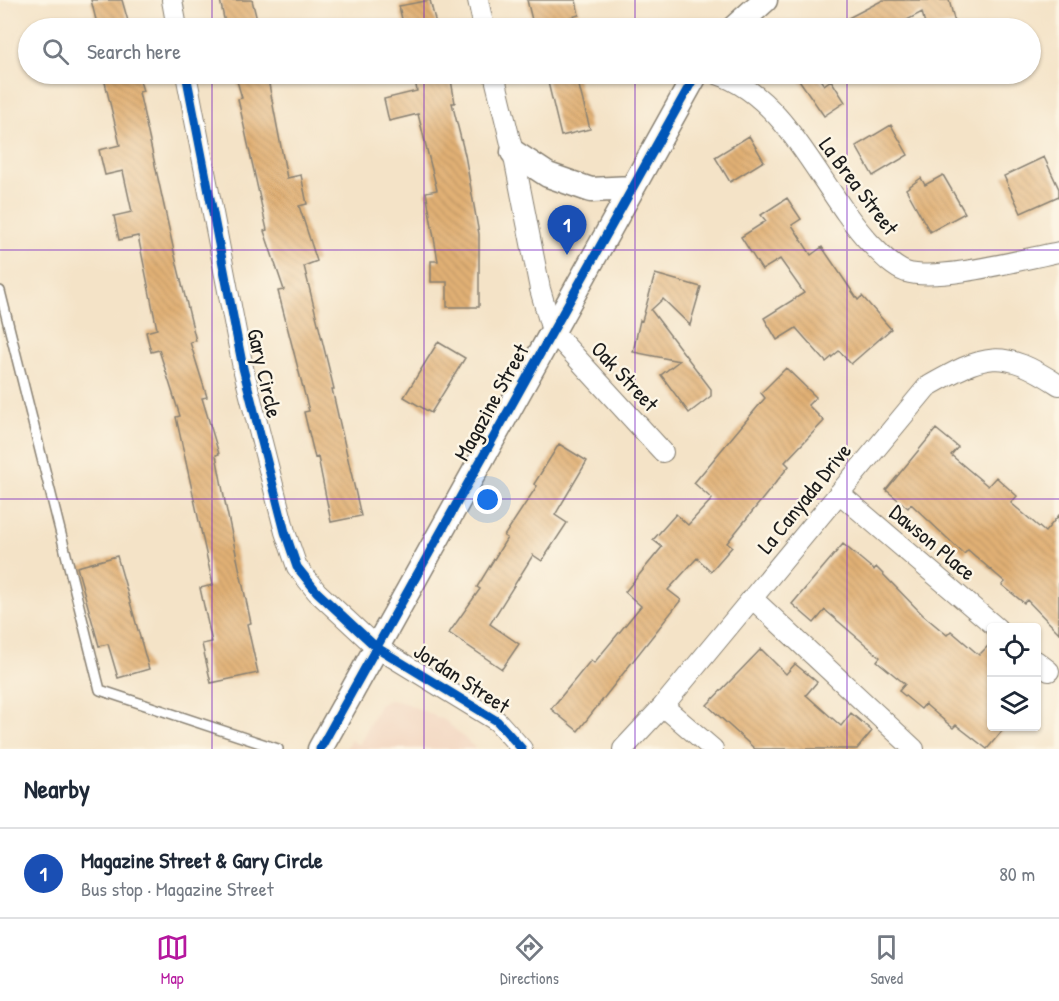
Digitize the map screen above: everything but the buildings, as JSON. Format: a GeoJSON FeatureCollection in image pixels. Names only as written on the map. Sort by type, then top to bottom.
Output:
{"type":"FeatureCollection","features":[{"type":"Feature","properties":{"kind":"street"},"geometry":{"type":"LineString","coordinates":[[172,0],[175,18]]}},
{"type":"Feature","properties":{"kind":"street"},"geometry":{"type":"LineString","coordinates":[[478,0],[482,18]]}},
{"type":"Feature","properties":{"kind":"street"},"geometry":{"type":"LineString","coordinates":[[745,18],[765,0]]}},
{"type":"Feature","properties":{"kind":"street","name":"Gary Circle"},"geometry":{"type":"LineString","coordinates":[[188,84],[243,368],[285,532],[297,567],[317,592],[376,647]]}},
{"type":"Feature","properties":{"kind":"street"},"geometry":{"type":"LineString","coordinates":[[496,84],[513,152],[540,289],[552,331]]}},
{"type":"Feature","properties":{"kind":"street","name":"Magazine Street"},"geometry":{"type":"LineString","coordinates":[[320,749],[690,84]]}},
{"type":"Feature","properties":{"kind":"street","name":"La Brea Street"},"geometry":{"type":"LineString","coordinates":[[739,84],[750,89],[771,106],[855,226],[886,259],[906,272],[952,274],[1059,252]]}},
{"type":"Feature","properties":{"kind":"street"},"geometry":{"type":"LineString","coordinates":[[513,152],[548,175],[591,190],[632,188]]}},
{"type":"Feature","properties":{"kind":"street","name":"Oak Street"},"geometry":{"type":"LineString","coordinates":[[552,331],[663,452]]}},
{"type":"Feature","properties":{"kind":"street","name":"La Canyada Drive"},"geometry":{"type":"LineString","coordinates":[[623,749],[663,706],[753,599],[927,387],[968,364],[1002,358],[1033,368],[1059,385]]}},
{"type":"Feature","properties":{"kind":"street","name":"Dawson Place"},"geometry":{"type":"LineString","coordinates":[[838,493],[992,623]]}},
{"type":"Feature","properties":{"kind":"street"},"geometry":{"type":"LineString","coordinates":[[753,599],[914,749]]}},
{"type":"Feature","properties":{"kind":"street","name":"Jordan Street"},"geometry":{"type":"LineString","coordinates":[[376,647],[497,721],[522,749]]}},
{"type":"Feature","properties":{"kind":"street"},"geometry":{"type":"LineString","coordinates":[[663,706],[713,749]]}},
{"type":"Feature","properties":{"kind":"lane"},"geometry":{"type":"LineString","coordinates":[[0,291],[100,690],[278,749]]}},
{"type":"Feature","properties":{"kind":"shaded area"},"geometry":{"type":"Polygon","coordinates":[[[388,700],[403,702],[446,721],[476,749],[346,749],[350,740],[359,745],[379,705],[388,700]]]}},
{"type":"Feature","properties":{"kind":"cycle path"},"geometry":{"type":"LineString","coordinates":[[188,84],[243,368],[285,532],[297,567],[317,592],[376,647],[497,721],[522,749]]}},
{"type":"Feature","properties":{"kind":"cycle path"},"geometry":{"type":"LineString","coordinates":[[320,749],[690,84]]}},
{"type":"Feature","properties":{"kind":"place","name":"Magazine Street & Gary Circle"},"geometry":{"type":"Point","coordinates":[567,255]}}]}
